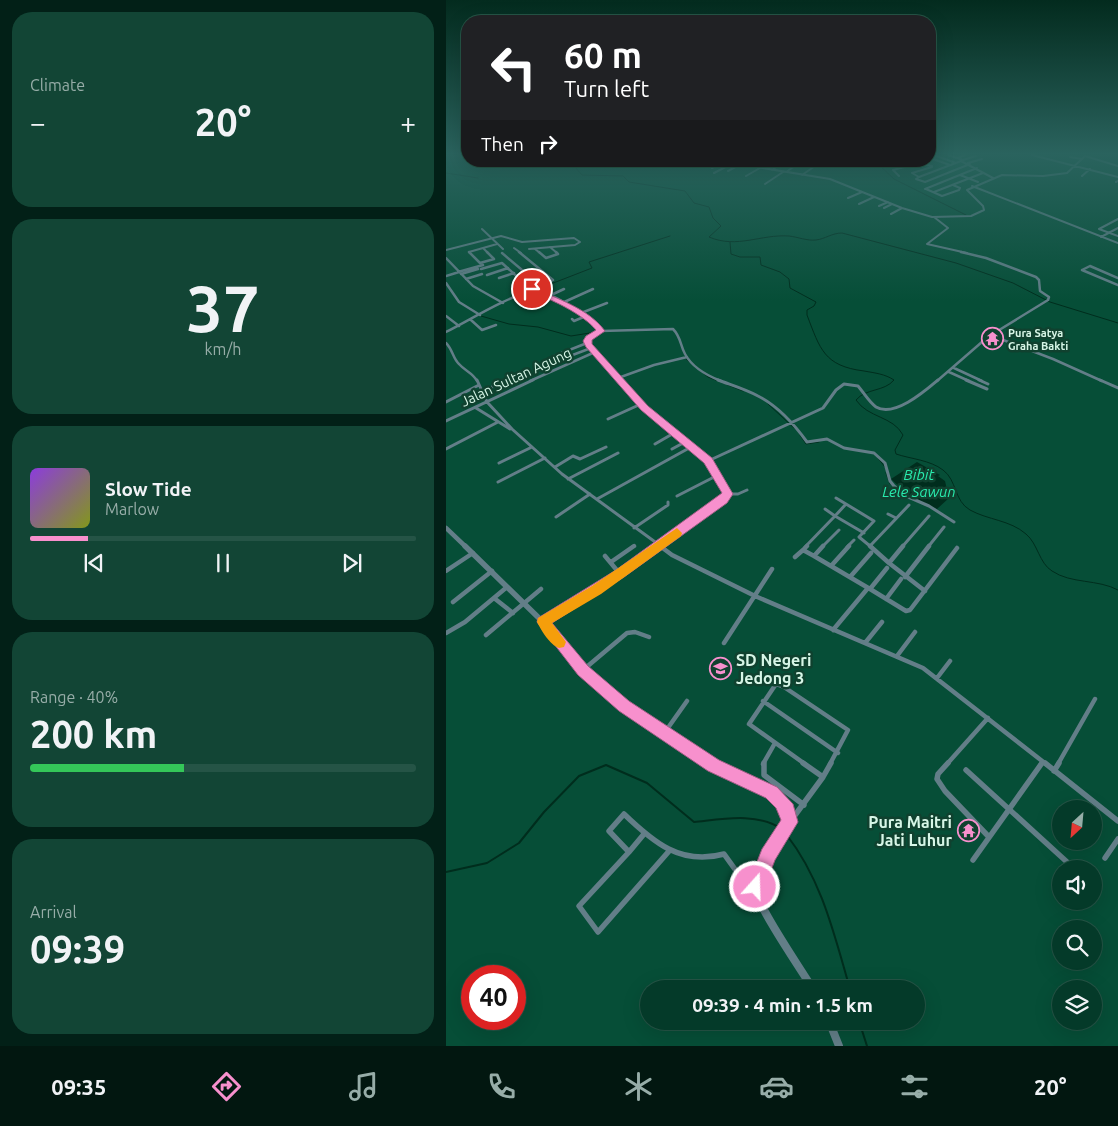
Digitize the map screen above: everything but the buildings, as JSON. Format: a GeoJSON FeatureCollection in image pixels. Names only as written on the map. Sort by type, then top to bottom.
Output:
{"type":"FeatureCollection","features":[{"type":"Feature","properties":{"kind":"street"},"geometry":{"type":"LineString","coordinates":[[880,206],[884,204]]}},
{"type":"Feature","properties":{"kind":"street"},"geometry":{"type":"LineString","coordinates":[[884,208],[892,204],[934,217],[971,216],[984,210],[981,204]]}},
{"type":"Feature","properties":{"kind":"street"},"geometry":{"type":"LineString","coordinates":[[1017,204],[1118,243]]}},
{"type":"Feature","properties":{"kind":"street"},"geometry":{"type":"LineString","coordinates":[[891,214],[902,208]]}},
{"type":"Feature","properties":{"kind":"street"},"geometry":{"type":"LineString","coordinates":[[708,461],[790,424],[826,405],[836,390],[844,384],[852,384],[862,390],[864,395],[877,408],[888,410],[916,398],[954,368],[1006,322],[1029,313],[1047,300],[1049,297],[1040,291],[1039,280],[1036,277],[977,256],[927,244],[948,228],[934,217]]}},
{"type":"Feature","properties":{"kind":"street"},"geometry":{"type":"LineString","coordinates":[[1118,219],[1099,229],[1118,236]]}},
{"type":"Feature","properties":{"kind":"street"},"geometry":{"type":"LineString","coordinates":[[1101,237],[1118,228]]}},
{"type":"Feature","properties":{"kind":"street"},"geometry":{"type":"LineString","coordinates":[[482,229],[503,249]]}},
{"type":"Feature","properties":{"kind":"street"},"geometry":{"type":"LineString","coordinates":[[446,251],[490,238],[507,236],[517,241],[525,242],[574,238],[580,242],[566,246],[529,249]]}},
{"type":"Feature","properties":{"kind":"street"},"geometry":{"type":"LineString","coordinates":[[484,248],[494,258],[480,263],[469,252],[497,244]]}},
{"type":"Feature","properties":{"kind":"street"},"geometry":{"type":"LineString","coordinates":[[566,246],[571,250]]}},
{"type":"Feature","properties":{"kind":"street"},"geometry":{"type":"LineString","coordinates":[[535,249],[546,258],[558,254],[550,247]]}},
{"type":"Feature","properties":{"kind":"street"},"geometry":{"type":"LineString","coordinates":[[446,332],[553,280],[514,248]]}},
{"type":"Feature","properties":{"kind":"street"},"geometry":{"type":"LineString","coordinates":[[502,254],[541,286]]}},
{"type":"Feature","properties":{"kind":"street"},"geometry":{"type":"LineString","coordinates":[[446,259],[474,286],[503,303]]}},
{"type":"Feature","properties":{"kind":"street"},"geometry":{"type":"LineString","coordinates":[[446,276],[498,260]]}},
{"type":"Feature","properties":{"kind":"street"},"geometry":{"type":"LineString","coordinates":[[459,272],[501,263],[533,291],[549,296],[581,313],[601,331]]}},
{"type":"Feature","properties":{"kind":"street"},"geometry":{"type":"LineString","coordinates":[[1118,278],[1090,266],[1082,270],[1118,285]]}},
{"type":"Feature","properties":{"kind":"street"},"geometry":{"type":"LineString","coordinates":[[486,275],[508,268]]}},
{"type":"Feature","properties":{"kind":"street"},"geometry":{"type":"LineString","coordinates":[[499,278],[514,273]]}},
{"type":"Feature","properties":{"kind":"street"},"geometry":{"type":"LineString","coordinates":[[466,279],[482,274]]}},
{"type":"Feature","properties":{"kind":"street"},"geometry":{"type":"LineString","coordinates":[[446,283],[452,289],[453,295],[464,306],[480,315]]}},
{"type":"Feature","properties":{"kind":"street"},"geometry":{"type":"LineString","coordinates":[[549,296],[564,289]]}},
{"type":"Feature","properties":{"kind":"street"},"geometry":{"type":"LineString","coordinates":[[562,303],[594,289]]}},
{"type":"Feature","properties":{"kind":"street"},"geometry":{"type":"LineString","coordinates":[[581,313],[607,303]]}},
{"type":"Feature","properties":{"kind":"street"},"geometry":{"type":"LineString","coordinates":[[446,316],[458,326]]}},
{"type":"Feature","properties":{"kind":"street"},"geometry":{"type":"LineString","coordinates":[[570,323],[573,320],[586,316]]}},
{"type":"Feature","properties":{"kind":"street"},"geometry":{"type":"LineString","coordinates":[[471,320],[482,330],[496,325]]}},
{"type":"Feature","properties":{"kind":"street"},"geometry":{"type":"LineString","coordinates":[[554,356],[587,343],[590,337],[601,331],[673,329],[681,339],[687,358],[711,376],[760,396],[809,443],[827,439],[844,448],[876,454],[885,464],[890,481],[894,486],[906,496],[928,506],[954,522]]}},
{"type":"Feature","properties":{"kind":"street"},"geometry":{"type":"LineString","coordinates":[[991,335],[1053,359],[1118,388]]}},
{"type":"Feature","properties":{"kind":"street"},"geometry":{"type":"LineString","coordinates":[[446,343],[453,350],[456,362],[475,376],[482,396],[512,430],[568,479],[634,528],[672,555],[755,596],[918,666],[937,678],[1118,821]]}},
{"type":"Feature","properties":{"kind":"street"},"geometry":{"type":"LineString","coordinates":[[587,343],[641,404],[708,461],[728,494]]}},
{"type":"Feature","properties":{"kind":"street"},"geometry":{"type":"LineString","coordinates":[[570,356],[591,348]]}},
{"type":"Feature","properties":{"kind":"street","name":"Jalan Sultan Agung"},"geometry":{"type":"LineString","coordinates":[[446,421],[595,352]]}},
{"type":"Feature","properties":{"kind":"street"},"geometry":{"type":"LineString","coordinates":[[618,378],[654,365],[687,358]]}},
{"type":"Feature","properties":{"kind":"street"},"geometry":{"type":"LineString","coordinates":[[954,368],[988,384]]}},
{"type":"Feature","properties":{"kind":"street"},"geometry":{"type":"LineString","coordinates":[[949,372],[987,389]]}},
{"type":"Feature","properties":{"kind":"street"},"geometry":{"type":"LineString","coordinates":[[482,396],[496,384]]}},
{"type":"Feature","properties":{"kind":"street"},"geometry":{"type":"LineString","coordinates":[[446,402],[479,385]]}},
{"type":"Feature","properties":{"kind":"street"},"geometry":{"type":"LineString","coordinates":[[608,419],[641,404]]}},
{"type":"Feature","properties":{"kind":"street"},"geometry":{"type":"LineString","coordinates":[[475,408],[512,430]]}},
{"type":"Feature","properties":{"kind":"street"},"geometry":{"type":"LineString","coordinates":[[446,448],[498,422]]}},
{"type":"Feature","properties":{"kind":"street"},"geometry":{"type":"LineString","coordinates":[[655,444],[674,433]]}},
{"type":"Feature","properties":{"kind":"street"},"geometry":{"type":"LineString","coordinates":[[672,449],[685,442]]}},
{"type":"Feature","properties":{"kind":"street"},"geometry":{"type":"LineString","coordinates":[[499,463],[532,447]]}},
{"type":"Feature","properties":{"kind":"street"},"geometry":{"type":"LineString","coordinates":[[555,468],[572,457],[580,460],[606,447]]}},
{"type":"Feature","properties":{"kind":"street"},"geometry":{"type":"LineString","coordinates":[[597,499],[691,447]]}},
{"type":"Feature","properties":{"kind":"street"},"geometry":{"type":"LineString","coordinates":[[568,479],[618,453]]}},
{"type":"Feature","properties":{"kind":"street"},"geometry":{"type":"LineString","coordinates":[[498,482],[545,458]]}},
{"type":"Feature","properties":{"kind":"street"},"geometry":{"type":"LineString","coordinates":[[677,496],[718,475]]}},
{"type":"Feature","properties":{"kind":"street"},"geometry":{"type":"LineString","coordinates":[[728,494],[738,494],[747,490]]}},
{"type":"Feature","properties":{"kind":"street"},"geometry":{"type":"LineString","coordinates":[[556,517],[590,494]]}},
{"type":"Feature","properties":{"kind":"street"},"geometry":{"type":"LineString","coordinates":[[543,622],[620,574],[723,500],[728,494]]}},
{"type":"Feature","properties":{"kind":"street"},"geometry":{"type":"LineString","coordinates":[[836,498],[874,521],[859,538],[889,563],[903,578],[925,591]]}},
{"type":"Feature","properties":{"kind":"street"},"geometry":{"type":"LineString","coordinates":[[634,528],[668,505],[668,502]]}},
{"type":"Feature","properties":{"kind":"street"},"geometry":{"type":"LineString","coordinates":[[795,557],[846,504]]}},
{"type":"Feature","properties":{"kind":"street"},"geometry":{"type":"LineString","coordinates":[[870,546],[909,505]]}},
{"type":"Feature","properties":{"kind":"street"},"geometry":{"type":"LineString","coordinates":[[825,509],[864,532]]}},
{"type":"Feature","properties":{"kind":"street"},"geometry":{"type":"LineString","coordinates":[[888,514],[896,518]]}},
{"type":"Feature","properties":{"kind":"street"},"geometry":{"type":"LineString","coordinates":[[889,563],[928,516]]}},
{"type":"Feature","properties":{"kind":"street"},"geometry":{"type":"LineString","coordinates":[[886,599],[944,527]]}},
{"type":"Feature","properties":{"kind":"street"},"geometry":{"type":"LineString","coordinates":[[446,528],[543,622],[583,670],[624,706],[714,765],[772,793],[787,810],[788,825]]}},
{"type":"Feature","properties":{"kind":"street"},"geometry":{"type":"LineString","coordinates":[[814,556],[839,530]]}},
{"type":"Feature","properties":{"kind":"street"},"geometry":{"type":"LineString","coordinates":[[831,566],[854,540]]}},
{"type":"Feature","properties":{"kind":"street"},"geometry":{"type":"LineString","coordinates":[[611,562],[634,546]]}},
{"type":"Feature","properties":{"kind":"street"},"geometry":{"type":"LineString","coordinates":[[803,550],[908,611],[957,548]]}},
{"type":"Feature","properties":{"kind":"street"},"geometry":{"type":"LineString","coordinates":[[446,571],[473,553]]}},
{"type":"Feature","properties":{"kind":"street"},"geometry":{"type":"LineString","coordinates":[[850,577],[871,553]]}},
{"type":"Feature","properties":{"kind":"street"},"geometry":{"type":"LineString","coordinates":[[605,556],[620,574]]}},
{"type":"Feature","properties":{"kind":"street"},"geometry":{"type":"LineString","coordinates":[[833,630],[887,568]]}},
{"type":"Feature","properties":{"kind":"street"},"geometry":{"type":"LineString","coordinates":[[724,643],[772,569]]}},
{"type":"Feature","properties":{"kind":"street"},"geometry":{"type":"LineString","coordinates":[[452,602],[492,571]]}},
{"type":"Feature","properties":{"kind":"street"},"geometry":{"type":"LineString","coordinates":[[446,633],[465,622],[507,587]]}},
{"type":"Feature","properties":{"kind":"street"},"geometry":{"type":"LineString","coordinates":[[486,634],[541,590]]}},
{"type":"Feature","properties":{"kind":"street"},"geometry":{"type":"LineString","coordinates":[[494,598],[513,613]]}},
{"type":"Feature","properties":{"kind":"street"},"geometry":{"type":"LineString","coordinates":[[865,643],[882,622]]}},
{"type":"Feature","properties":{"kind":"street"},"geometry":{"type":"LineString","coordinates":[[583,670],[627,633],[635,632],[650,637]]}},
{"type":"Feature","properties":{"kind":"street"},"geometry":{"type":"LineString","coordinates":[[897,656],[915,632]]}},
{"type":"Feature","properties":{"kind":"street"},"geometry":{"type":"LineString","coordinates":[[937,678],[950,661]]}},
{"type":"Feature","properties":{"kind":"street"},"geometry":{"type":"LineString","coordinates":[[807,980],[767,914],[756,891],[762,868],[768,855],[823,777],[846,739],[848,730],[776,684],[748,722],[823,777]]}},
{"type":"Feature","properties":{"kind":"street"},"geometry":{"type":"LineString","coordinates":[[1054,771],[1070,746],[1095,699]]}},
{"type":"Feature","properties":{"kind":"street"},"geometry":{"type":"LineString","coordinates":[[665,732],[687,701]]}},
{"type":"Feature","properties":{"kind":"street"},"geometry":{"type":"LineString","coordinates":[[763,701],[838,753]]}},
{"type":"Feature","properties":{"kind":"street"},"geometry":{"type":"LineString","coordinates":[[988,718],[938,774],[937,779],[945,791],[989,837]]}},
{"type":"Feature","properties":{"kind":"street"},"geometry":{"type":"LineString","coordinates":[[775,743],[763,765],[764,775],[804,805]]}},
{"type":"Feature","properties":{"kind":"street"},"geometry":{"type":"LineString","coordinates":[[973,860],[1043,762]]}},
{"type":"Feature","properties":{"kind":"street"},"geometry":{"type":"LineString","coordinates":[[966,770],[1065,860]]}},
{"type":"Feature","properties":{"kind":"street"},"geometry":{"type":"LineString","coordinates":[[629,852],[609,831],[624,814],[644,834],[670,850],[696,858],[715,858],[724,854],[742,879]]}},
{"type":"Feature","properties":{"kind":"street"},"geometry":{"type":"LineString","coordinates":[[644,834],[578,906],[598,932],[670,850]]}},
{"type":"Feature","properties":{"kind":"street"},"geometry":{"type":"LineString","coordinates":[[1106,858],[1118,839]]}},
{"type":"Feature","properties":{"kind":"street"},"geometry":{"type":"LineString","coordinates":[[833,1030],[839,1046]]}},
{"type":"Feature","properties":{"kind":"water","name":"Bibit Lele Sawun"},"geometry":{"type":"Polygon","coordinates":[[[917,462],[940,475],[938,476],[945,481],[949,498],[937,509],[909,496],[891,479],[917,462]]]}},
{"type":"Feature","properties":{"kind":"waterway"},"geometry":{"type":"LineString","coordinates":[[697,204],[709,207],[713,218],[721,226],[709,237],[719,240],[729,242],[779,236],[816,240],[842,233],[956,263],[1013,283],[1050,302],[1118,323]]}},
{"type":"Feature","properties":{"kind":"waterway"},"geometry":{"type":"LineString","coordinates":[[944,204],[966,215]]}},
{"type":"Feature","properties":{"kind":"waterway"},"geometry":{"type":"LineString","coordinates":[[543,287],[592,268],[589,262],[670,236]]}},
{"type":"Feature","properties":{"kind":"waterway"},"geometry":{"type":"LineString","coordinates":[[730,242],[731,254],[740,257],[760,257],[761,265],[780,272],[789,279],[790,288],[816,302],[814,306],[807,310],[807,315],[820,346],[832,360],[851,369],[880,374],[894,380],[890,384],[865,393],[856,400],[861,406],[899,429],[903,435],[895,450],[896,454],[926,462],[943,470],[948,474],[965,506],[977,513],[1020,529],[1030,538],[1044,563],[1052,571],[1068,578],[1102,584],[1118,590]]}},
{"type":"Feature","properties":{"kind":"waterway"},"geometry":{"type":"LineString","coordinates":[[481,316],[509,324],[538,327],[571,336],[596,332]]}},
{"type":"Feature","properties":{"kind":"waterway"},"geometry":{"type":"LineString","coordinates":[[686,359],[708,377],[743,391]]}},
{"type":"Feature","properties":{"kind":"waterway"},"geometry":{"type":"LineString","coordinates":[[768,404],[794,428]]}},
{"type":"Feature","properties":{"kind":"waterway"},"geometry":{"type":"LineString","coordinates":[[800,435],[806,444],[819,442]]}},
{"type":"Feature","properties":{"kind":"waterway"},"geometry":{"type":"LineString","coordinates":[[878,458],[885,467]]}},
{"type":"Feature","properties":{"kind":"waterway"},"geometry":{"type":"LineString","coordinates":[[886,473],[890,484]]}},
{"type":"Feature","properties":{"kind":"waterway"},"geometry":{"type":"LineString","coordinates":[[446,872],[487,863],[519,843],[544,812],[579,776],[606,765],[647,783],[694,822],[739,818],[761,820],[782,829]]}},
{"type":"Feature","properties":{"kind":"waterway"},"geometry":{"type":"LineString","coordinates":[[786,834],[809,870],[818,889],[847,980]]}},
{"type":"Feature","properties":{"kind":"waterway"},"geometry":{"type":"LineString","coordinates":[[862,1030],[867,1046]]}},
{"type":"Feature","properties":{"kind":"slow traffic"},"geometry":{"type":"LineString","coordinates":[[559,642],[543,622],[596,590],[677,533]]}},
{"type":"Feature","properties":{"kind":"place","name":"Pura Satya Graha Bakti"},"geometry":{"type":"Point","coordinates":[992,339]}},
{"type":"Feature","properties":{"kind":"place","name":"SD Negeri Jedong 3"},"geometry":{"type":"Point","coordinates":[720,669]}},
{"type":"Feature","properties":{"kind":"place","name":"Pura Maitri Jati Luhur"},"geometry":{"type":"Point","coordinates":[968,831]}},
{"type":"Feature","properties":{"kind":"route"},"geometry":{"type":"LineString","coordinates":[[532,289],[532,291],[539,292],[574,309],[596,324],[601,331],[589,338],[587,341],[588,345],[644,408],[708,461],[727,490],[728,494],[723,500],[706,510],[660,546],[596,590],[543,622],[583,670],[608,694],[691,751],[741,779],[772,793],[782,802],[787,810],[790,822],[768,855],[755,887]]}}]}
